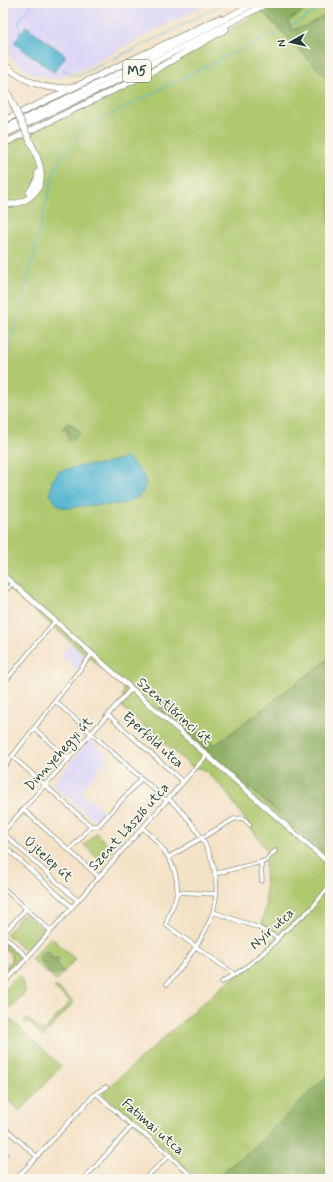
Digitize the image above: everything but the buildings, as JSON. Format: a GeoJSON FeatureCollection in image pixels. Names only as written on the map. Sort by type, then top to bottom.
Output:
{"type":"FeatureCollection","features":[{"type":"Feature","properties":{"kind":"highway","name":"M5"},"geometry":{"type":"LineString","coordinates":[[3,129],[99,84],[255,3]]}},
{"type":"Feature","properties":{"kind":"highway","name":"M5"},"geometry":{"type":"LineString","coordinates":[[3,135],[135,72],[268,3]]}},
{"type":"Feature","properties":{"kind":"highway","name":"M5"},"geometry":{"type":"LineString","coordinates":[[3,121],[240,8],[250,6]]}},
{"type":"Feature","properties":{"kind":"highway","name":"M5"},"geometry":{"type":"LineString","coordinates":[[3,143],[153,71],[233,25],[262,6]]}},
{"type":"Feature","properties":{"kind":"highway"},"geometry":{"type":"LineString","coordinates":[[3,64],[27,81],[46,87],[70,87],[98,77]]}},
{"type":"Feature","properties":{"kind":"highway"},"geometry":{"type":"LineString","coordinates":[[3,83],[34,148],[41,168],[41,178],[38,189],[23,201],[3,204]]}},
{"type":"Feature","properties":{"kind":"highway"},"geometry":{"type":"LineString","coordinates":[[3,200],[14,201],[23,198],[34,188],[38,172],[34,148]]}},
{"type":"Feature","properties":{"kind":"main road","name":"Szentlőrinci út"},"geometry":{"type":"LineString","coordinates":[[3,575],[330,864]]}},
{"type":"Feature","properties":{"kind":"street"},"geometry":{"type":"LineString","coordinates":[[3,594],[12,583]]}},
{"type":"Feature","properties":{"kind":"street"},"geometry":{"type":"LineString","coordinates":[[3,684],[55,621]]}},
{"type":"Feature","properties":{"kind":"street"},"geometry":{"type":"LineString","coordinates":[[3,768],[92,654]]}},
{"type":"Feature","properties":{"kind":"street","name":"Dinnyehegyi út"},"geometry":{"type":"LineString","coordinates":[[3,833],[131,689]]}},
{"type":"Feature","properties":{"kind":"street"},"geometry":{"type":"LineString","coordinates":[[55,701],[141,779],[188,817],[202,838],[211,858],[214,874],[215,894],[213,912],[196,945],[167,984]]}},
{"type":"Feature","properties":{"kind":"street","name":"Eperföld utca"},"geometry":{"type":"LineString","coordinates":[[108,715],[183,782]]}},
{"type":"Feature","properties":{"kind":"street"},"geometry":{"type":"LineString","coordinates":[[34,728],[69,760]]}},
{"type":"Feature","properties":{"kind":"street","name":"Szent László utca"},"geometry":{"type":"LineString","coordinates":[[3,985],[207,755]]}},
{"type":"Feature","properties":{"kind":"street"},"geometry":{"type":"LineString","coordinates":[[12,756],[91,826],[98,826],[141,779]]}},
{"type":"Feature","properties":{"kind":"street"},"geometry":{"type":"LineString","coordinates":[[24,810],[99,877]]}},
{"type":"Feature","properties":{"kind":"street"},"geometry":{"type":"LineString","coordinates":[[169,857],[234,819],[243,818],[250,825]]}},
{"type":"Feature","properties":{"kind":"street"},"geometry":{"type":"LineString","coordinates":[[70,850],[91,826]]}},
{"type":"Feature","properties":{"kind":"street"},"geometry":{"type":"LineString","coordinates":[[143,828],[169,857],[173,865],[177,892],[166,925],[196,945],[234,974]]}},
{"type":"Feature","properties":{"kind":"street","name":"Újtelep út"},"geometry":{"type":"LineString","coordinates":[[3,833],[78,901]]}},
{"type":"Feature","properties":{"kind":"street","name":"Újtelep út"},"geometry":{"type":"LineString","coordinates":[[3,845],[72,907]]}},
{"type":"Feature","properties":{"kind":"street"},"geometry":{"type":"LineString","coordinates":[[214,874],[261,863],[268,859],[275,851]]}},
{"type":"Feature","properties":{"kind":"street"},"geometry":{"type":"LineString","coordinates":[[261,863],[262,881]]}},
{"type":"Feature","properties":{"kind":"street","name":"Nyír utca"},"geometry":{"type":"LineString","coordinates":[[222,982],[242,970],[261,955],[282,932],[312,908],[330,885]]}},
{"type":"Feature","properties":{"kind":"street"},"geometry":{"type":"LineString","coordinates":[[3,888],[51,931]]}},
{"type":"Feature","properties":{"kind":"street"},"geometry":{"type":"LineString","coordinates":[[177,892],[215,894]]}},
{"type":"Feature","properties":{"kind":"street"},"geometry":{"type":"LineString","coordinates":[[26,909],[3,935],[27,957]]}},
{"type":"Feature","properties":{"kind":"street"},"geometry":{"type":"LineString","coordinates":[[213,912],[259,928],[278,938]]}},
{"type":"Feature","properties":{"kind":"street"},"geometry":{"type":"LineString","coordinates":[[16,1179],[96,1093],[106,1087]]}},
{"type":"Feature","properties":{"kind":"street","name":"Fatimai utca"},"geometry":{"type":"LineString","coordinates":[[96,1093],[132,1126],[170,1155],[195,1179]]}},
{"type":"Feature","properties":{"kind":"street"},"geometry":{"type":"LineString","coordinates":[[3,1126],[36,1156]]}},
{"type":"Feature","properties":{"kind":"street"},"geometry":{"type":"LineString","coordinates":[[84,1179],[132,1126]]}},
{"type":"Feature","properties":{"kind":"street"},"geometry":{"type":"LineString","coordinates":[[144,1179],[170,1155]]}},
{"type":"Feature","properties":{"kind":"shaded area"},"geometry":{"type":"Polygon","coordinates":[[[3,3],[207,3],[84,68],[56,79],[42,77],[27,71],[3,50],[3,3]]]}},
{"type":"Feature","properties":{"kind":"shaded area"},"geometry":{"type":"Polygon","coordinates":[[[71,644],[86,658],[77,670],[60,655],[71,644]]]}},
{"type":"Feature","properties":{"kind":"shaded area"},"geometry":{"type":"Polygon","coordinates":[[[90,740],[110,757],[81,791],[104,812],[96,822],[52,784],[90,740]]]}},
{"type":"Feature","properties":{"kind":"green space"},"geometry":{"type":"Polygon","coordinates":[[[257,3],[282,3],[285,8],[292,3],[315,3],[288,21],[292,30],[304,27],[330,12],[330,81],[262,11],[257,3]]]}},
{"type":"Feature","properties":{"kind":"green space"},"geometry":{"type":"Polygon","coordinates":[[[315,3],[330,3],[330,12],[304,27],[292,30],[288,21],[315,3]]]}},
{"type":"Feature","properties":{"kind":"green space"},"geometry":{"type":"Polygon","coordinates":[[[262,11],[330,81],[330,658],[215,745],[164,704],[158,708],[330,858],[330,1073],[248,1153],[213,1179],[198,1179],[102,1093],[221,987],[257,960],[275,936],[262,923],[266,905],[265,861],[267,851],[224,789],[203,769],[192,767],[122,707],[124,687],[3,584],[3,146],[161,70],[262,11]]]}},
{"type":"Feature","properties":{"kind":"green space"},"geometry":{"type":"Polygon","coordinates":[[[67,423],[79,430],[79,434],[69,441],[67,435],[69,431],[62,429],[67,423]]]}},
{"type":"Feature","properties":{"kind":"green space"},"geometry":{"type":"Polygon","coordinates":[[[330,658],[330,858],[158,708],[164,704],[215,745],[330,658]]]}},
{"type":"Feature","properties":{"kind":"green space"},"geometry":{"type":"Polygon","coordinates":[[[96,833],[113,850],[101,862],[84,845],[96,833]]]}},
{"type":"Feature","properties":{"kind":"green space"},"geometry":{"type":"Polygon","coordinates":[[[24,913],[44,930],[26,949],[6,934],[24,913]]]}},
{"type":"Feature","properties":{"kind":"green space"},"geometry":{"type":"Polygon","coordinates":[[[51,937],[75,959],[56,981],[31,959],[51,937]]]}},
{"type":"Feature","properties":{"kind":"green space"},"geometry":{"type":"Polygon","coordinates":[[[3,942],[20,957],[7,970],[5,968],[11,960],[11,955],[8,951],[3,950],[3,942]]]}},
{"type":"Feature","properties":{"kind":"green space"},"geometry":{"type":"Polygon","coordinates":[[[43,951],[50,952],[50,958],[59,958],[57,964],[63,971],[61,973],[53,975],[49,973],[39,958],[43,951]]]}},
{"type":"Feature","properties":{"kind":"green space"},"geometry":{"type":"Polygon","coordinates":[[[17,976],[20,976],[26,991],[13,1007],[10,1008],[3,1004],[3,991],[17,976]]]}},
{"type":"Feature","properties":{"kind":"green space"},"geometry":{"type":"Polygon","coordinates":[[[56,986],[74,1002],[43,1037],[29,1023],[27,1024],[24,1022],[24,1020],[28,1019],[43,1032],[70,1002],[54,988],[56,986]]]}},
{"type":"Feature","properties":{"kind":"green space"},"geometry":{"type":"Polygon","coordinates":[[[7,1016],[61,1066],[20,1111],[6,1098],[3,1101],[3,1054],[5,1052],[3,1050],[3,1020],[7,1016]]]}},
{"type":"Feature","properties":{"kind":"green space"},"geometry":{"type":"Polygon","coordinates":[[[330,1073],[330,1179],[213,1179],[248,1153],[330,1073]]]}},
{"type":"Feature","properties":{"kind":"water"},"geometry":{"type":"Polygon","coordinates":[[[26,26],[65,55],[54,72],[14,43],[26,26]]]}},
{"type":"Feature","properties":{"kind":"water"},"geometry":{"type":"Polygon","coordinates":[[[125,458],[132,462],[139,470],[145,482],[143,491],[131,501],[115,504],[68,508],[58,505],[50,494],[52,481],[59,471],[86,465],[100,465],[125,458]]]}},
{"type":"Feature","properties":{"kind":"waterway"},"geometry":{"type":"LineString","coordinates":[[20,34],[19,21],[33,3]]}},
{"type":"Feature","properties":{"kind":"waterway"},"geometry":{"type":"LineString","coordinates":[[63,69],[72,75],[79,75],[168,33],[224,3]]}},
{"type":"Feature","properties":{"kind":"waterway"},"geometry":{"type":"LineString","coordinates":[[291,26],[330,3]]}},
{"type":"Feature","properties":{"kind":"waterway"},"geometry":{"type":"LineString","coordinates":[[21,306],[52,179],[58,163],[76,136],[92,124],[224,57],[278,33]]}},
{"type":"Feature","properties":{"kind":"waterway"},"geometry":{"type":"LineString","coordinates":[[3,378],[19,311]]}}]}
